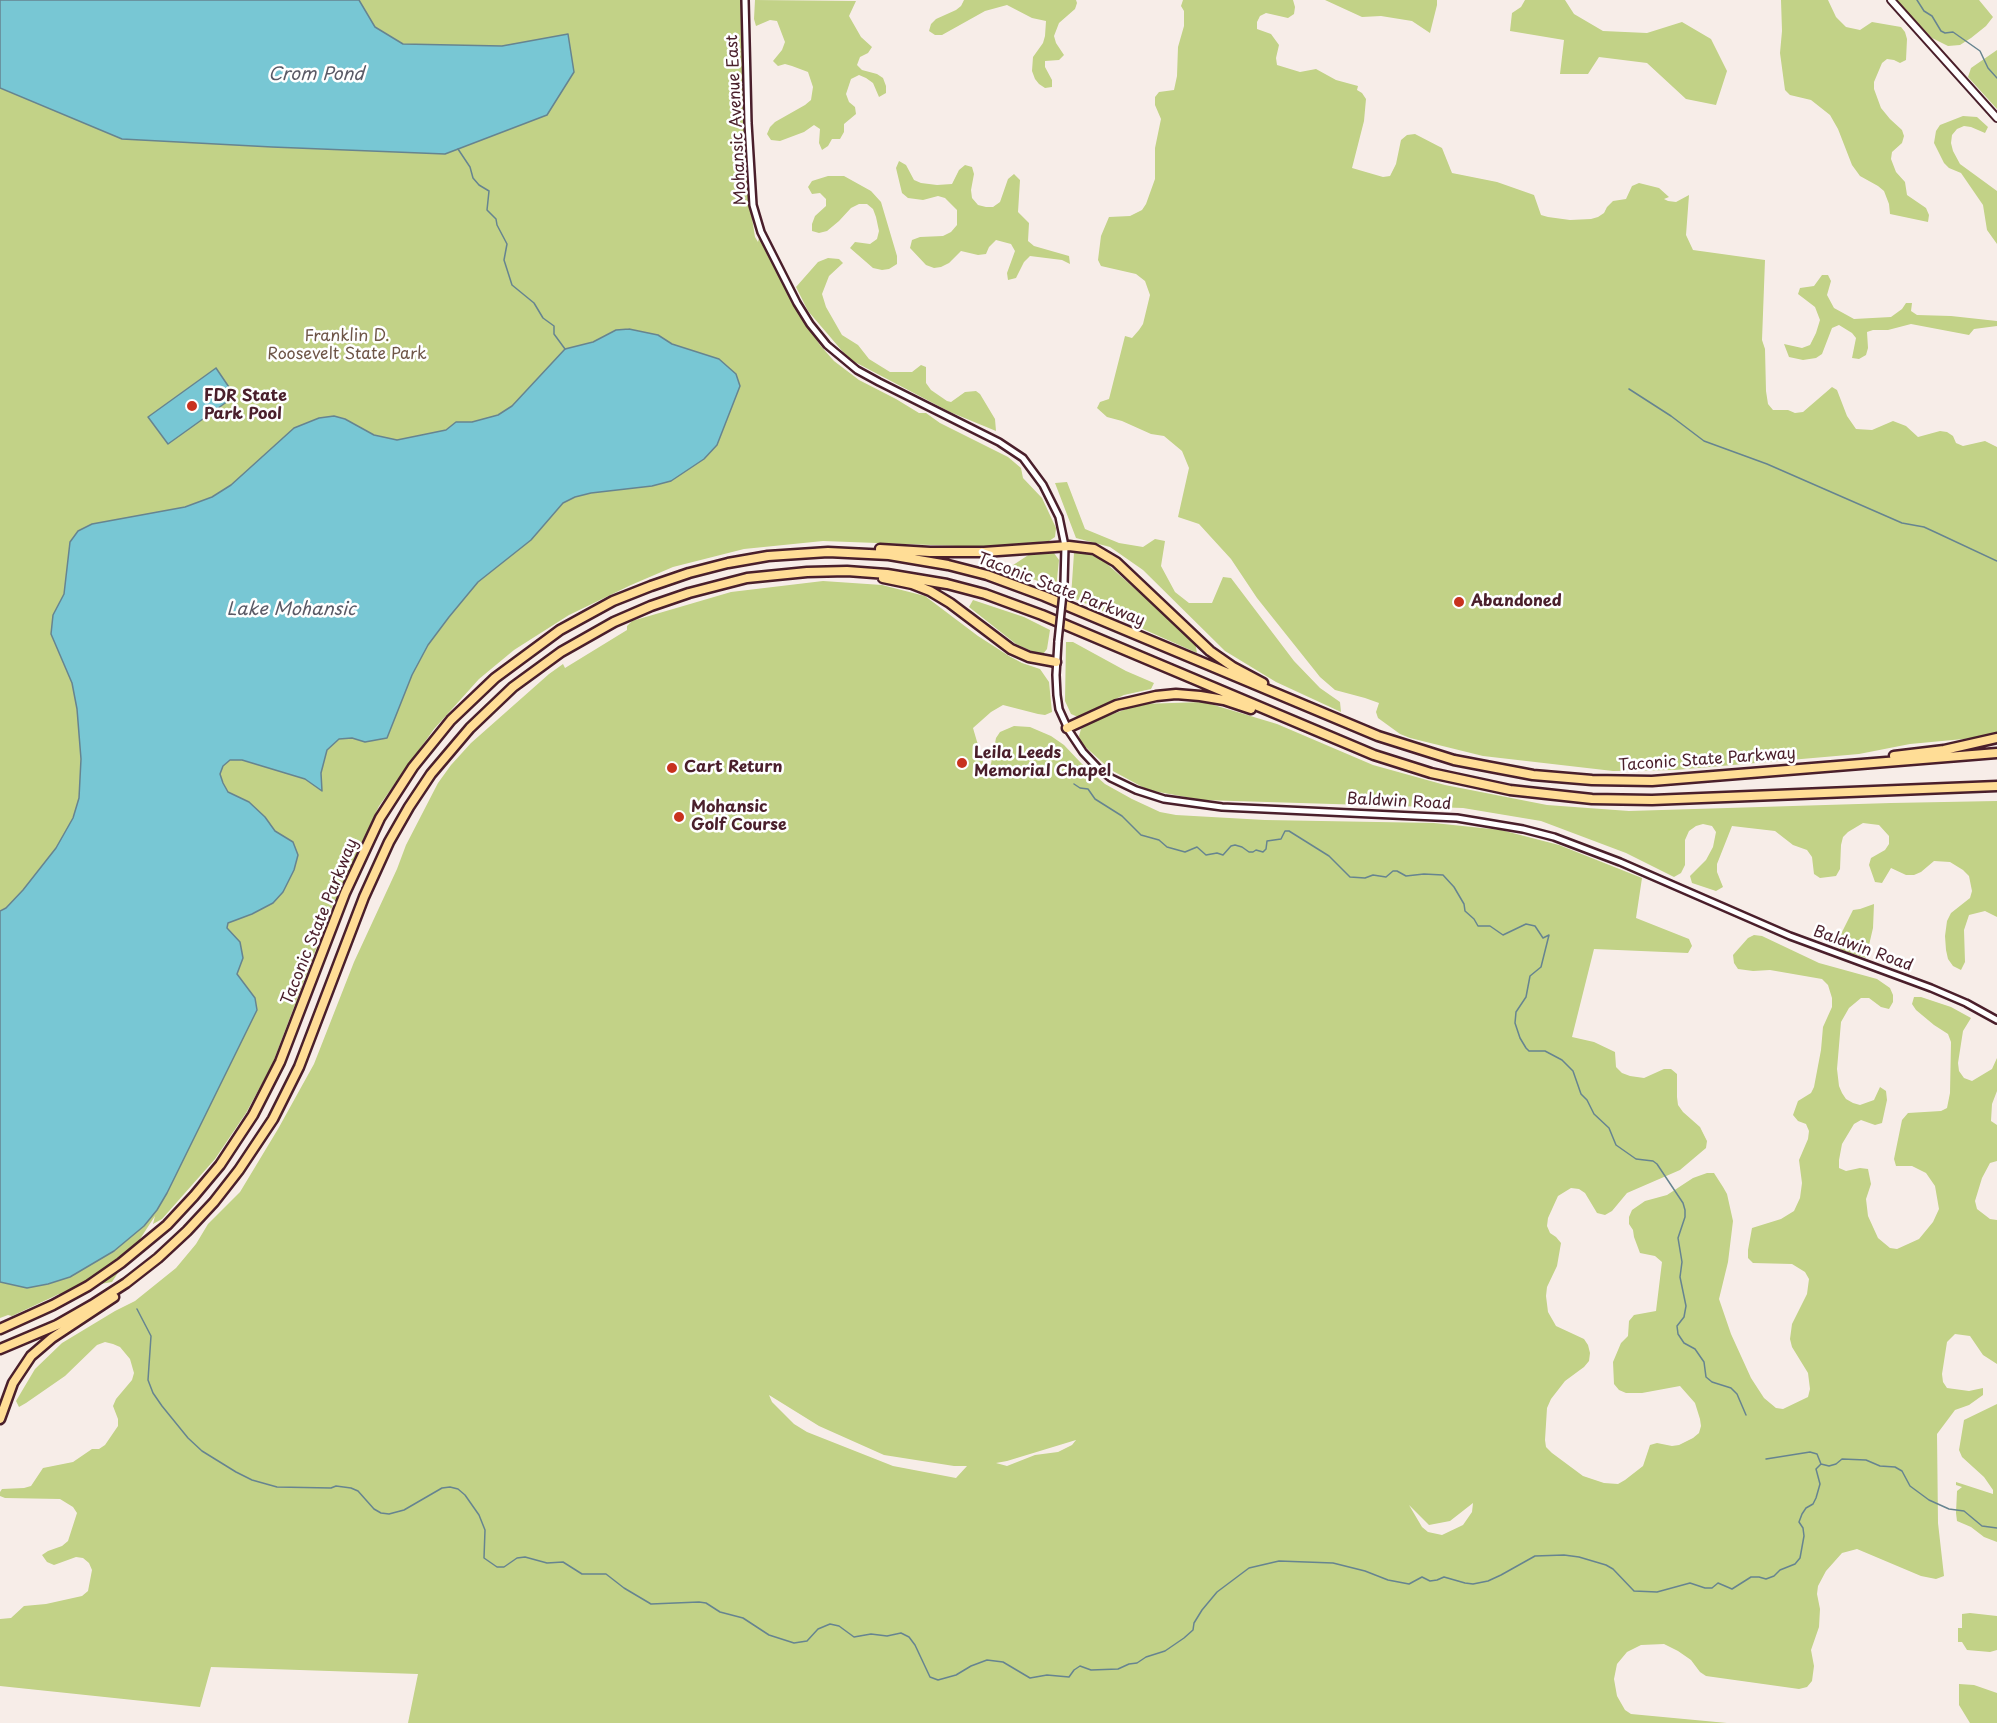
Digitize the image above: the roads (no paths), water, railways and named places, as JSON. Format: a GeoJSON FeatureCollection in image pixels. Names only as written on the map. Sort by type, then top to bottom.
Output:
{"type":"FeatureCollection","features":[{"type":"Feature","properties":{"kind":"highway"},"geometry":{"type":"LineString","coordinates":[[808,553],[868,548],[930,552],[984,552],[1065,546],[1090,548],[1107,556],[1217,656],[1304,705]]}},
{"type":"Feature","properties":{"kind":"highway","name":"Taconic State Parkway"},"geometry":{"type":"LineString","coordinates":[[0,1329],[88,1286],[121,1263],[174,1218],[220,1165],[253,1115],[280,1062],[345,893],[380,818],[425,751],[472,699],[543,641],[577,620],[632,593],[708,568],[768,556],[808,553],[869,553],[909,557],[948,565],[987,575],[1063,603],[1378,736],[1435,754],[1493,768],[1552,777],[1652,781],[1997,753]]}},
{"type":"Feature","properties":{"kind":"highway"},"geometry":{"type":"LineString","coordinates":[[847,571],[906,583],[930,591],[1011,649],[1029,657],[1056,662]]}},
{"type":"Feature","properties":{"kind":"highway","name":"Taconic State Parkway"},"geometry":{"type":"LineString","coordinates":[[0,1349],[75,1315],[110,1294],[173,1245],[227,1186],[262,1137],[299,1067],[364,897],[389,842],[431,774],[456,743],[484,714],[529,675],[561,652],[614,622],[651,606],[699,590],[747,578],[847,571],[927,579],[966,588],[1004,600],[1374,755],[1431,773],[1510,790],[1572,798],[1652,800],[1997,786]]}},
{"type":"Feature","properties":{"kind":"highway"},"geometry":{"type":"LineString","coordinates":[[1067,728],[1124,702],[1176,694],[1224,700],[1300,724]]}},
{"type":"Feature","properties":{"kind":"highway"},"geometry":{"type":"LineString","coordinates":[[1852,765],[1997,738]]}},
{"type":"Feature","properties":{"kind":"highway"},"geometry":{"type":"LineString","coordinates":[[0,1419],[13,1383],[31,1356],[52,1338],[112,1299],[142,1271]]}},
{"type":"Feature","properties":{"kind":"main road"},"geometry":{"type":"LineString","coordinates":[[1891,0],[1997,118]]}},
{"type":"Feature","properties":{"kind":"street","name":"Mohansic Avenue East"},"geometry":{"type":"LineString","coordinates":[[745,0],[753,205],[761,232],[803,314],[827,345],[857,370],[999,442],[1013,450],[1027,463]]}},
{"type":"Feature","properties":{"kind":"street","name":"Baldwin Road"},"geometry":{"type":"LineString","coordinates":[[1027,463],[1054,505],[1065,546],[1064,584],[1056,662],[1059,709],[1067,728],[1083,752],[1105,774],[1136,790],[1164,799],[1222,807],[1457,818],[1523,829],[1554,837],[1620,862],[1790,936],[1931,988],[1997,1020]]}},
{"type":"Feature","properties":{"kind":"water","name":"Crom Pond"},"geometry":{"type":"Polygon","coordinates":[[[0,0],[359,0],[375,27],[403,44],[502,46],[568,34],[574,72],[547,115],[445,154],[122,139],[0,88],[0,0]]]}},
{"type":"Feature","properties":{"kind":"water","name":"Lake Mohansic"},"geometry":{"type":"Polygon","coordinates":[[[629,329],[658,335],[672,344],[719,359],[736,374],[740,386],[717,445],[704,459],[671,481],[652,486],[591,493],[563,503],[531,540],[478,582],[428,645],[412,675],[387,738],[365,742],[352,738],[339,739],[327,750],[321,773],[322,791],[305,779],[242,760],[230,760],[223,766],[220,774],[228,792],[249,802],[265,817],[275,831],[293,842],[298,855],[294,870],[283,892],[273,903],[228,923],[227,928],[240,942],[243,958],[237,974],[255,998],[257,1010],[167,1193],[144,1226],[114,1251],[70,1277],[27,1288],[0,1282],[0,911],[6,908],[23,890],[56,848],[73,818],[79,798],[81,759],[77,709],[72,683],[51,634],[53,615],[64,594],[70,542],[78,531],[92,524],[185,507],[212,497],[231,485],[294,428],[319,418],[334,416],[345,419],[374,435],[397,440],[446,430],[456,422],[472,422],[498,415],[512,406],[565,349],[593,342],[616,330],[629,329]]]}},
{"type":"Feature","properties":{"kind":"water","name":"FDR State Park Pool"},"geometry":{"type":"Polygon","coordinates":[[[216,368],[235,396],[168,444],[148,417],[216,368]]]}},
{"type":"Feature","properties":{"kind":"waterway"},"geometry":{"type":"LineString","coordinates":[[1917,0],[1924,11],[1932,16],[1941,31],[1953,32],[1980,51],[1988,68],[1997,78]]}},
{"type":"Feature","properties":{"kind":"waterway"},"geometry":{"type":"LineString","coordinates":[[458,149],[470,167],[473,178],[489,191],[487,210],[496,219],[507,244],[504,260],[512,285],[534,303],[543,318],[554,326],[554,334],[565,349]]}},
{"type":"Feature","properties":{"kind":"waterway"},"geometry":{"type":"LineString","coordinates":[[1629,389],[1704,441],[1767,464],[1902,523],[1924,527],[1997,561]]}},
{"type":"Feature","properties":{"kind":"waterway"},"geometry":{"type":"LineString","coordinates":[[1074,784],[1088,789],[1095,799],[1122,816],[1141,835],[1159,840],[1167,847],[1185,852],[1197,847],[1206,855],[1217,853],[1223,855],[1235,845],[1249,852],[1256,850],[1263,852],[1267,841],[1281,839],[1285,831],[1289,831],[1329,856],[1350,877],[1365,878],[1373,875],[1386,877],[1393,871],[1406,876],[1443,875],[1454,887],[1464,904],[1465,911],[1478,926],[1490,926],[1503,935],[1526,924],[1535,926],[1543,938],[1549,935],[1541,967],[1530,976],[1526,997],[1516,1012],[1515,1023],[1520,1038],[1529,1051],[1545,1051],[1562,1060],[1573,1071],[1581,1094],[1594,1114],[1609,1128],[1616,1145],[1636,1159],[1653,1161],[1657,1164],[1683,1203],[1685,1217],[1678,1238],[1682,1262],[1680,1277],[1686,1306],[1684,1317],[1677,1326],[1678,1334],[1684,1343],[1695,1349],[1704,1362],[1706,1377],[1712,1382],[1731,1388],[1737,1394],[1746,1415]]}},
{"type":"Feature","properties":{"kind":"waterway"},"geometry":{"type":"LineString","coordinates":[[137,1309],[151,1336],[148,1380],[153,1393],[188,1438],[202,1451],[252,1480],[277,1487],[351,1488],[358,1491],[374,1509],[389,1514],[404,1510],[442,1488],[458,1489],[479,1515],[485,1530],[484,1558],[497,1567],[504,1567],[517,1558],[525,1557],[547,1563],[563,1562],[582,1574],[606,1574],[651,1604],[706,1603],[720,1612],[743,1618],[769,1635],[794,1643],[807,1641],[818,1629],[830,1624],[839,1626],[854,1637],[871,1634],[887,1636],[901,1633],[909,1637],[915,1645],[930,1677],[938,1680],[956,1675],[987,1660],[1003,1662],[1030,1678],[1047,1675],[1069,1677],[1080,1666],[1091,1670],[1118,1669],[1137,1663],[1146,1657],[1165,1651],[1184,1638],[1193,1630],[1194,1623],[1202,1610],[1217,1592],[1249,1568],[1279,1561],[1333,1563],[1409,1584],[1422,1577],[1430,1581],[1444,1577],[1473,1584],[1488,1581],[1535,1556],[1564,1555],[1606,1565],[1613,1569],[1634,1591],[1657,1592],[1690,1583],[1705,1588],[1712,1588],[1718,1583],[1732,1589],[1751,1577],[1766,1579],[1795,1564],[1800,1558],[1804,1536],[1799,1522],[1806,1508],[1813,1504],[1820,1484],[1816,1469],[1821,1464],[1829,1466],[1842,1459],[1866,1460],[1880,1466],[1895,1467],[1902,1471],[1910,1486],[1929,1500],[1949,1509],[1964,1511],[1982,1526],[1997,1528]]}},
{"type":"Feature","properties":{"kind":"waterway"},"geometry":{"type":"LineString","coordinates":[[1766,1459],[1810,1452],[1817,1454],[1821,1464]]}},
{"type":"Feature","properties":{"kind":"place","name":"FDR State Park Pool"},"geometry":{"type":"Point","coordinates":[192,406]}},
{"type":"Feature","properties":{"kind":"place","name":"Abandoned"},"geometry":{"type":"Point","coordinates":[1459,602]}},
{"type":"Feature","properties":{"kind":"place","name":"Leila Leeds Memorial Chapel"},"geometry":{"type":"Point","coordinates":[962,763]}},
{"type":"Feature","properties":{"kind":"place","name":"Cart Return"},"geometry":{"type":"Point","coordinates":[672,768]}},
{"type":"Feature","properties":{"kind":"place","name":"Mohansic Golf Course"},"geometry":{"type":"Point","coordinates":[679,817]}},
{"type":"Feature","properties":{"kind":"park label","name":"Franklin D. Roosevelt State Park"},"geometry":{"type":"Point","coordinates":[347,346]}}]}
